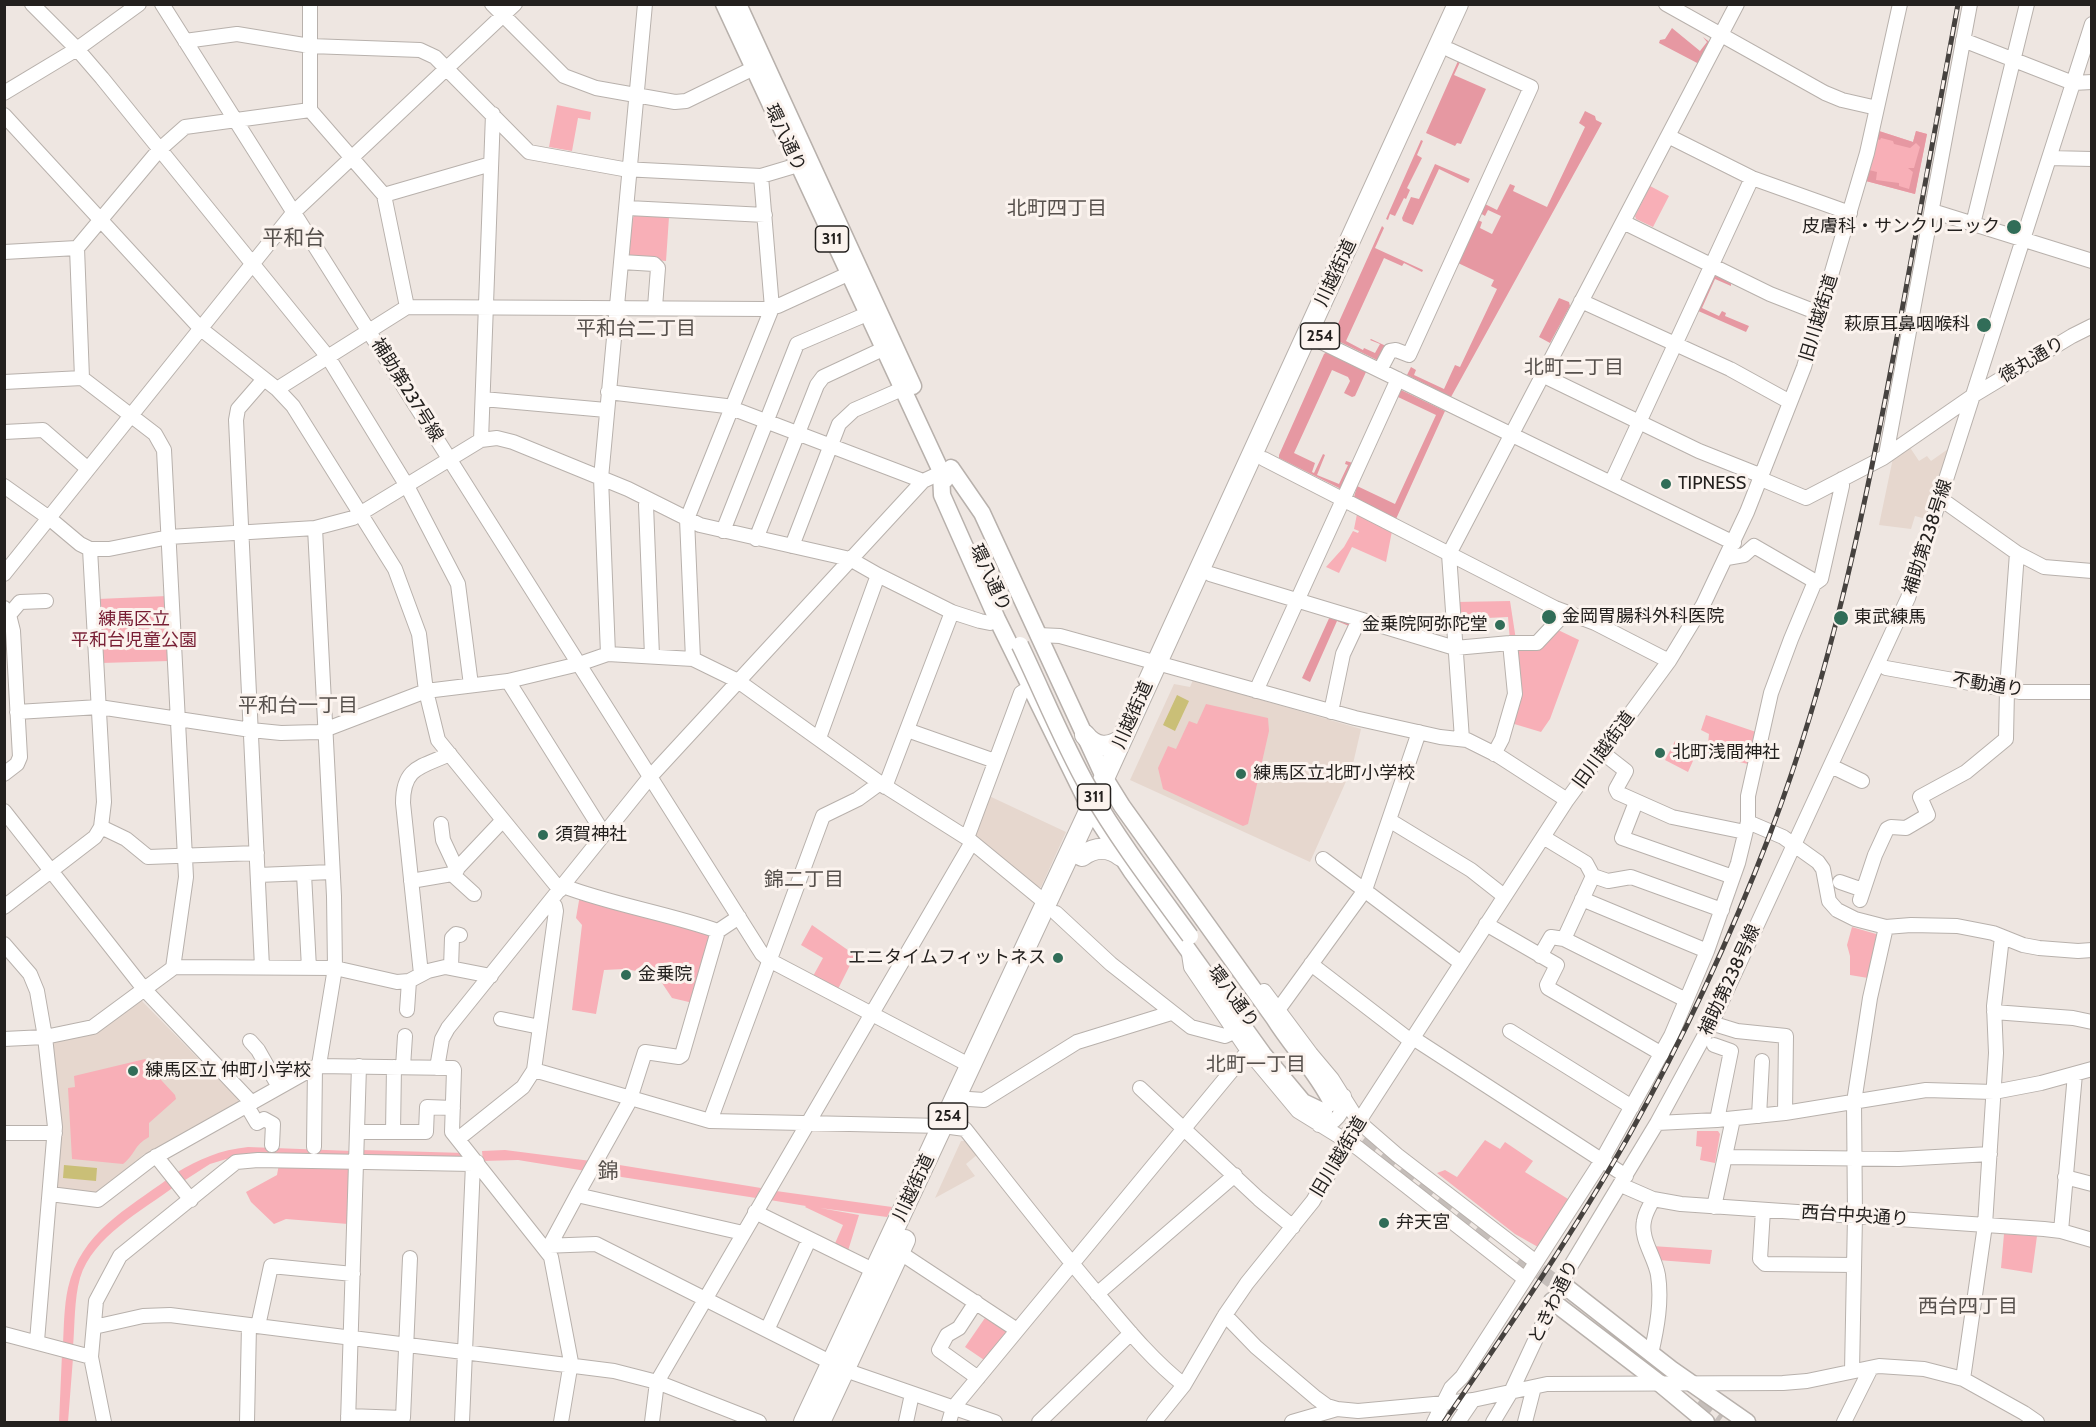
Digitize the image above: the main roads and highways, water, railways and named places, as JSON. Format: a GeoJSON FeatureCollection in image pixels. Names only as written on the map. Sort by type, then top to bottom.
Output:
{"type":"FeatureCollection","features":[{"type":"Feature","properties":{"kind":"highway","name":"川越街道"},"geometry":{"type":"LineString","coordinates":[[1108,783],[1122,739],[1210,574],[1264,459],[1313,337],[1458,4]]}},
{"type":"Feature","properties":{"kind":"highway","name":"川越街道"},"geometry":{"type":"LineString","coordinates":[[820,1422],[875,1271],[950,1126],[969,1099],[1051,908],[1162,665],[1313,337],[1471,4]]}},
{"type":"Feature","properties":{"kind":"highway"},"geometry":{"type":"LineString","coordinates":[[1085,735],[1099,746],[1113,745],[1122,739]]}},
{"type":"Feature","properties":{"kind":"highway","name":"川越街道"},"geometry":{"type":"LineString","coordinates":[[804,1422],[839,1366],[899,1251],[950,1126],[970,1066],[1051,908],[1082,856],[1094,815]]}},
{"type":"Feature","properties":{"kind":"highway"},"geometry":{"type":"LineString","coordinates":[[1082,856],[1097,849],[1107,849],[1121,856]]}},
{"type":"Feature","properties":{"kind":"main road","name":"環八通り"},"geometry":{"type":"LineString","coordinates":[[724,4],[883,349],[946,470],[1096,779],[1196,936],[1263,1054],[1303,1102],[1329,1109],[1309,1080],[1196,936]]}},
{"type":"Feature","properties":{"kind":"main road","name":"環八通り"},"geometry":{"type":"LineString","coordinates":[[738,4],[946,470]]}},
{"type":"Feature","properties":{"kind":"main road"},"geometry":{"type":"LineString","coordinates":[[946,470],[942,495],[996,620],[1050,732],[1094,815],[1132,872],[1196,936]]}},
{"type":"Feature","properties":{"kind":"main road"},"geometry":{"type":"LineString","coordinates":[[1030,640],[1075,715],[1108,783],[1157,855],[1196,936]]}},
{"type":"Feature","properties":{"kind":"main road"},"geometry":{"type":"LineString","coordinates":[[1050,732],[1059,737],[1070,736],[1074,730],[1075,715]]}},
{"type":"Feature","properties":{"kind":"main road"},"geometry":{"type":"LineString","coordinates":[[1132,872],[1157,855]]}},
{"type":"Feature","properties":{"kind":"main road"},"geometry":{"type":"LineString","coordinates":[[1561,1283],[1689,1383],[1747,1422]]}},
{"type":"Feature","properties":{"kind":"main road"},"geometry":{"type":"LineString","coordinates":[[1552,1301],[1700,1417],[1708,1413],[1713,1406],[1711,1397]]}},
{"type":"Feature","properties":{"kind":"tunnel"},"geometry":{"type":"LineString","coordinates":[[1324,1112],[1489,1242]]}},
{"type":"Feature","properties":{"kind":"tunnel"},"geometry":{"type":"LineString","coordinates":[[1521,1257],[1570,1294]]}},
{"type":"Feature","properties":{"kind":"tunnel"},"geometry":{"type":"LineString","coordinates":[[1696,1405],[1719,1422]]}},
{"type":"Feature","properties":{"kind":"railway"},"geometry":{"type":"LineString","coordinates":[[1444,1422],[1561,1247],[1627,1139],[1704,989],[1739,912],[1770,834],[1812,708],[1847,580],[1888,386],[1958,4]]}},
{"type":"Feature","properties":{"kind":"place","name":"皮膚科・サンクリニック"},"geometry":{"type":"Point","coordinates":[2014,227]}},
{"type":"Feature","properties":{"kind":"place","name":"萩原耳鼻咽喉科"},"geometry":{"type":"Point","coordinates":[1984,325]}},
{"type":"Feature","properties":{"kind":"place","name":"TIPNESS"},"geometry":{"type":"Point","coordinates":[1666,484]}},
{"type":"Feature","properties":{"kind":"place","name":"金岡胃腸科外科医院"},"geometry":{"type":"Point","coordinates":[1549,617]}},
{"type":"Feature","properties":{"kind":"place","name":"東武練馬"},"geometry":{"type":"Point","coordinates":[1841,618]}},
{"type":"Feature","properties":{"kind":"place","name":"金乗院阿弥陀堂"},"geometry":{"type":"Point","coordinates":[1500,625]}},
{"type":"Feature","properties":{"kind":"place","name":"北町浅間神社"},"geometry":{"type":"Point","coordinates":[1660,753]}},
{"type":"Feature","properties":{"kind":"place","name":"練馬区立北町小学校"},"geometry":{"type":"Point","coordinates":[1241,774]}},
{"type":"Feature","properties":{"kind":"place","name":"須賀神社"},"geometry":{"type":"Point","coordinates":[543,835]}},
{"type":"Feature","properties":{"kind":"place","name":"エニタイムフィットネス"},"geometry":{"type":"Point","coordinates":[1058,958]}},
{"type":"Feature","properties":{"kind":"place","name":"金乗院"},"geometry":{"type":"Point","coordinates":[626,975]}},
{"type":"Feature","properties":{"kind":"place","name":"練馬区立 仲町小学校"},"geometry":{"type":"Point","coordinates":[133,1071]}},
{"type":"Feature","properties":{"kind":"place","name":"弁天宮"},"geometry":{"type":"Point","coordinates":[1384,1223]}},
{"type":"Feature","properties":{"kind":"district","name":"北町四丁目"},"geometry":{"type":"Point","coordinates":[1057,209]}},
{"type":"Feature","properties":{"kind":"district","name":"平和台"},"geometry":{"type":"Point","coordinates":[294,239]}},
{"type":"Feature","properties":{"kind":"district","name":"平和台二丁目"},"geometry":{"type":"Point","coordinates":[636,329]}},
{"type":"Feature","properties":{"kind":"district","name":"北町二丁目"},"geometry":{"type":"Point","coordinates":[1574,368]}},
{"type":"Feature","properties":{"kind":"district","name":"平和台一丁目"},"geometry":{"type":"Point","coordinates":[298,706]}},
{"type":"Feature","properties":{"kind":"district","name":"錦二丁目"},"geometry":{"type":"Point","coordinates":[804,880]}},
{"type":"Feature","properties":{"kind":"district","name":"北町一丁目"},"geometry":{"type":"Point","coordinates":[1256,1065]}},
{"type":"Feature","properties":{"kind":"district","name":"錦"},"geometry":{"type":"Point","coordinates":[608,1172]}},
{"type":"Feature","properties":{"kind":"district","name":"西台四丁目"},"geometry":{"type":"Point","coordinates":[1968,1307]}},
{"type":"Feature","properties":{"kind":"park label","name":"練馬区立 平和台児童公園"},"geometry":{"type":"Point","coordinates":[134,630]}}]}
